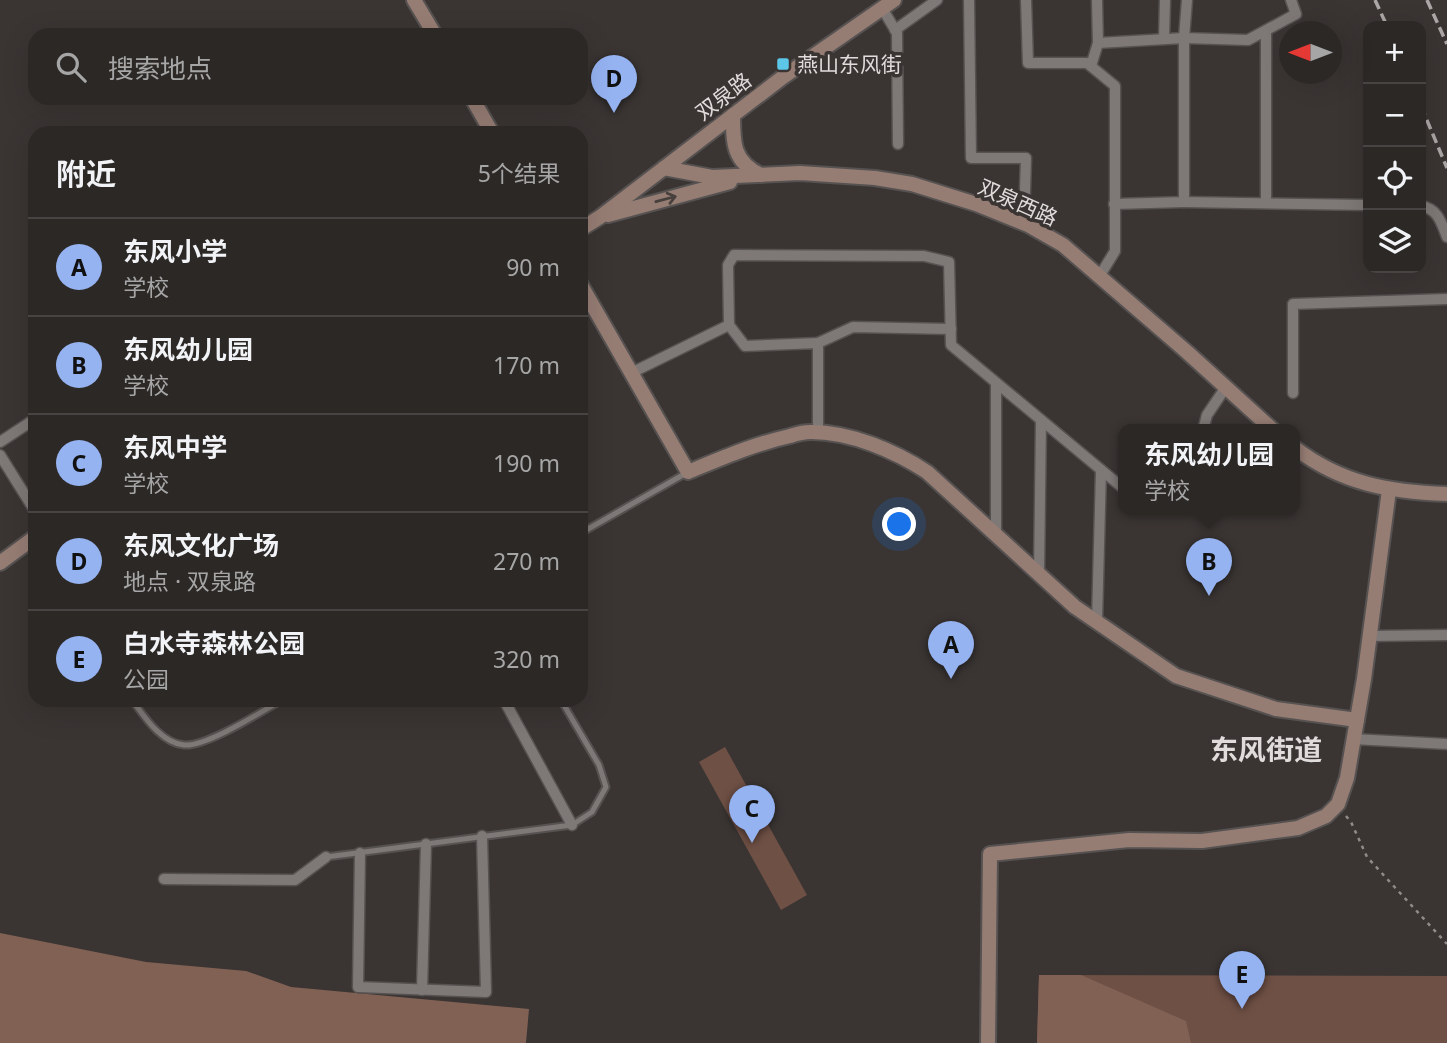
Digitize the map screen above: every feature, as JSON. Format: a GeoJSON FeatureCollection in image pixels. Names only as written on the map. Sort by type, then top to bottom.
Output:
{"type":"FeatureCollection","features":[{"type":"Feature","properties":{"kind":"street"},"geometry":{"type":"LineString","coordinates":[[414,0],[431,28]]}},
{"type":"Feature","properties":{"kind":"street"},"geometry":{"type":"LineString","coordinates":[[895,30],[937,0]]}},
{"type":"Feature","properties":{"kind":"street"},"geometry":{"type":"LineString","coordinates":[[969,0],[971,158],[1026,158],[1024,223]]}},
{"type":"Feature","properties":{"kind":"street"},"geometry":{"type":"LineString","coordinates":[[1026,0],[1028,64],[1087,63],[1115,86],[1115,251],[1099,277]]}},
{"type":"Feature","properties":{"kind":"street"},"geometry":{"type":"LineString","coordinates":[[1091,66],[1098,43],[1097,0]]}},
{"type":"Feature","properties":{"kind":"street"},"geometry":{"type":"LineString","coordinates":[[1164,39],[1165,0]]}},
{"type":"Feature","properties":{"kind":"street"},"geometry":{"type":"LineString","coordinates":[[1184,202],[1184,38],[1187,0]]}},
{"type":"Feature","properties":{"kind":"street"},"geometry":{"type":"LineString","coordinates":[[1098,43],[1184,38],[1248,40],[1296,15],[1291,0]]}},
{"type":"Feature","properties":{"kind":"street"},"geometry":{"type":"LineString","coordinates":[[888,4],[897,33],[898,144]]}},
{"type":"Feature","properties":{"kind":"street","name":"双泉路"},"geometry":{"type":"LineString","coordinates":[[588,225],[783,77],[888,4]]}},
{"type":"Feature","properties":{"kind":"street"},"geometry":{"type":"LineString","coordinates":[[1266,31],[1266,204]]}},
{"type":"Feature","properties":{"kind":"street"},"geometry":{"type":"LineString","coordinates":[[476,105],[488,126]]}},
{"type":"Feature","properties":{"kind":"street"},"geometry":{"type":"LineString","coordinates":[[733,115],[733,139],[739,157],[747,168],[762,175]]}},
{"type":"Feature","properties":{"kind":"street","name":"双泉西路"},"geometry":{"type":"LineString","coordinates":[[664,168],[712,177],[839,174],[912,184],[976,204],[1024,223],[1063,245],[1266,424]]}},
{"type":"Feature","properties":{"kind":"street","name":"双泉西路"},"geometry":{"type":"LineString","coordinates":[[600,217],[762,175]]}},
{"type":"Feature","properties":{"kind":"street"},"geometry":{"type":"LineString","coordinates":[[1114,204],[1184,202],[1363,205]]}},
{"type":"Feature","properties":{"kind":"street"},"geometry":{"type":"LineString","coordinates":[[1426,207],[1439,215],[1447,237]]}},
{"type":"Feature","properties":{"kind":"street"},"geometry":{"type":"LineString","coordinates":[[951,329],[853,327],[818,343],[745,346],[729,325],[728,265],[734,255],[924,256],[949,262],[951,329],[951,345],[1118,484]]}},
{"type":"Feature","properties":{"kind":"street"},"geometry":{"type":"LineString","coordinates":[[588,297],[688,472],[759,443],[809,431],[872,445],[906,458],[928,472],[1075,607],[1177,676],[1276,709],[1357,720]]}},
{"type":"Feature","properties":{"kind":"street"},"geometry":{"type":"LineString","coordinates":[[1293,393],[1293,304],[1447,299]]}},
{"type":"Feature","properties":{"kind":"street"},"geometry":{"type":"LineString","coordinates":[[631,373],[729,325]]}},
{"type":"Feature","properties":{"kind":"street"},"geometry":{"type":"LineString","coordinates":[[818,343],[818,433]]}},
{"type":"Feature","properties":{"kind":"street"},"geometry":{"type":"LineString","coordinates":[[996,383],[996,536]]}},
{"type":"Feature","properties":{"kind":"street"},"geometry":{"type":"LineString","coordinates":[[1205,424],[1207,415],[1226,387]]}},
{"type":"Feature","properties":{"kind":"street"},"geometry":{"type":"LineString","coordinates":[[1039,574],[1041,420]]}},
{"type":"Feature","properties":{"kind":"street"},"geometry":{"type":"LineString","coordinates":[[0,442],[28,424]]}},
{"type":"Feature","properties":{"kind":"street"},"geometry":{"type":"LineString","coordinates":[[1300,452],[1345,476],[1389,490],[1447,494]]}},
{"type":"Feature","properties":{"kind":"street"},"geometry":{"type":"LineString","coordinates":[[0,456],[28,500]]}},
{"type":"Feature","properties":{"kind":"street"},"geometry":{"type":"LineString","coordinates":[[1097,621],[1101,470]]}},
{"type":"Feature","properties":{"kind":"street"},"geometry":{"type":"LineString","coordinates":[[988,1043],[990,854],[1129,840],[1202,841],[1258,835],[1298,828],[1326,816],[1336,806],[1347,778],[1357,720],[1389,490]]}},
{"type":"Feature","properties":{"kind":"street"},"geometry":{"type":"LineString","coordinates":[[0,563],[28,543]]}},
{"type":"Feature","properties":{"kind":"street"},"geometry":{"type":"LineString","coordinates":[[1370,636],[1447,635]]}},
{"type":"Feature","properties":{"kind":"street"},"geometry":{"type":"LineString","coordinates":[[508,707],[572,825]]}},
{"type":"Feature","properties":{"kind":"street"},"geometry":{"type":"LineString","coordinates":[[1353,739],[1447,744]]}},
{"type":"Feature","properties":{"kind":"street"},"geometry":{"type":"LineString","coordinates":[[360,853],[358,987],[486,992],[482,836]]}},
{"type":"Feature","properties":{"kind":"street"},"geometry":{"type":"LineString","coordinates":[[422,990],[426,844]]}},
{"type":"Feature","properties":{"kind":"street"},"geometry":{"type":"LineString","coordinates":[[164,879],[295,880],[326,857]]}},
{"type":"Feature","properties":{"kind":"lane"},"geometry":{"type":"LineString","coordinates":[[588,529],[688,472]]}},
{"type":"Feature","properties":{"kind":"lane"},"geometry":{"type":"LineString","coordinates":[[137,707],[151,725],[168,739],[183,746],[203,742],[269,707]]}},
{"type":"Feature","properties":{"kind":"lane"},"geometry":{"type":"LineString","coordinates":[[326,857],[572,825],[592,812],[606,787],[599,765],[565,707]]}},
{"type":"Feature","properties":{"kind":"path"},"geometry":{"type":"LineString","coordinates":[[1336,806],[1351,822],[1367,857],[1447,944]]}},
{"type":"Feature","properties":{"kind":"shaded area"},"geometry":{"type":"Polygon","coordinates":[[[725,747],[807,895],[781,910],[699,762],[725,747]]]}},
{"type":"Feature","properties":{"kind":"shaded area"},"geometry":{"type":"Polygon","coordinates":[[[0,933],[146,962],[246,971],[291,987],[529,1009],[526,1043],[0,1043],[0,933]]]}},
{"type":"Feature","properties":{"kind":"shaded area"},"geometry":{"type":"Polygon","coordinates":[[[1039,975],[1447,976],[1447,1043],[1037,1043],[1039,975]]]}},
{"type":"Feature","properties":{"kind":"shaded area"},"geometry":{"type":"Polygon","coordinates":[[[1039,975],[1081,975],[1186,1021],[1191,1043],[1037,1043],[1039,975]]]}},
{"type":"Feature","properties":{"kind":"railway"},"geometry":{"type":"LineString","coordinates":[[1375,0],[1385,21]]}},
{"type":"Feature","properties":{"kind":"railway"},"geometry":{"type":"LineString","coordinates":[[1427,0],[1447,44]]}},
{"type":"Feature","properties":{"kind":"railway"},"geometry":{"type":"LineString","coordinates":[[1426,118],[1447,168]]}},
{"type":"Feature","properties":{"kind":"place","name":"燕山东风街"},"geometry":{"type":"Point","coordinates":[783,64]}},
{"type":"Feature","properties":{"kind":"place","name":"东风文化广场"},"geometry":{"type":"Point","coordinates":[614,113]}},
{"type":"Feature","properties":{"kind":"place","name":"东风幼儿园"},"geometry":{"type":"Point","coordinates":[1209,596]}},
{"type":"Feature","properties":{"kind":"place","name":"东风小学"},"geometry":{"type":"Point","coordinates":[951,679]}},
{"type":"Feature","properties":{"kind":"place","name":"东风中学"},"geometry":{"type":"Point","coordinates":[752,843]}},
{"type":"Feature","properties":{"kind":"place","name":"白水寺森林公园"},"geometry":{"type":"Point","coordinates":[1242,1009]}},
{"type":"Feature","properties":{"kind":"district","name":"东风街道"},"geometry":{"type":"Point","coordinates":[1266,749]}}]}
